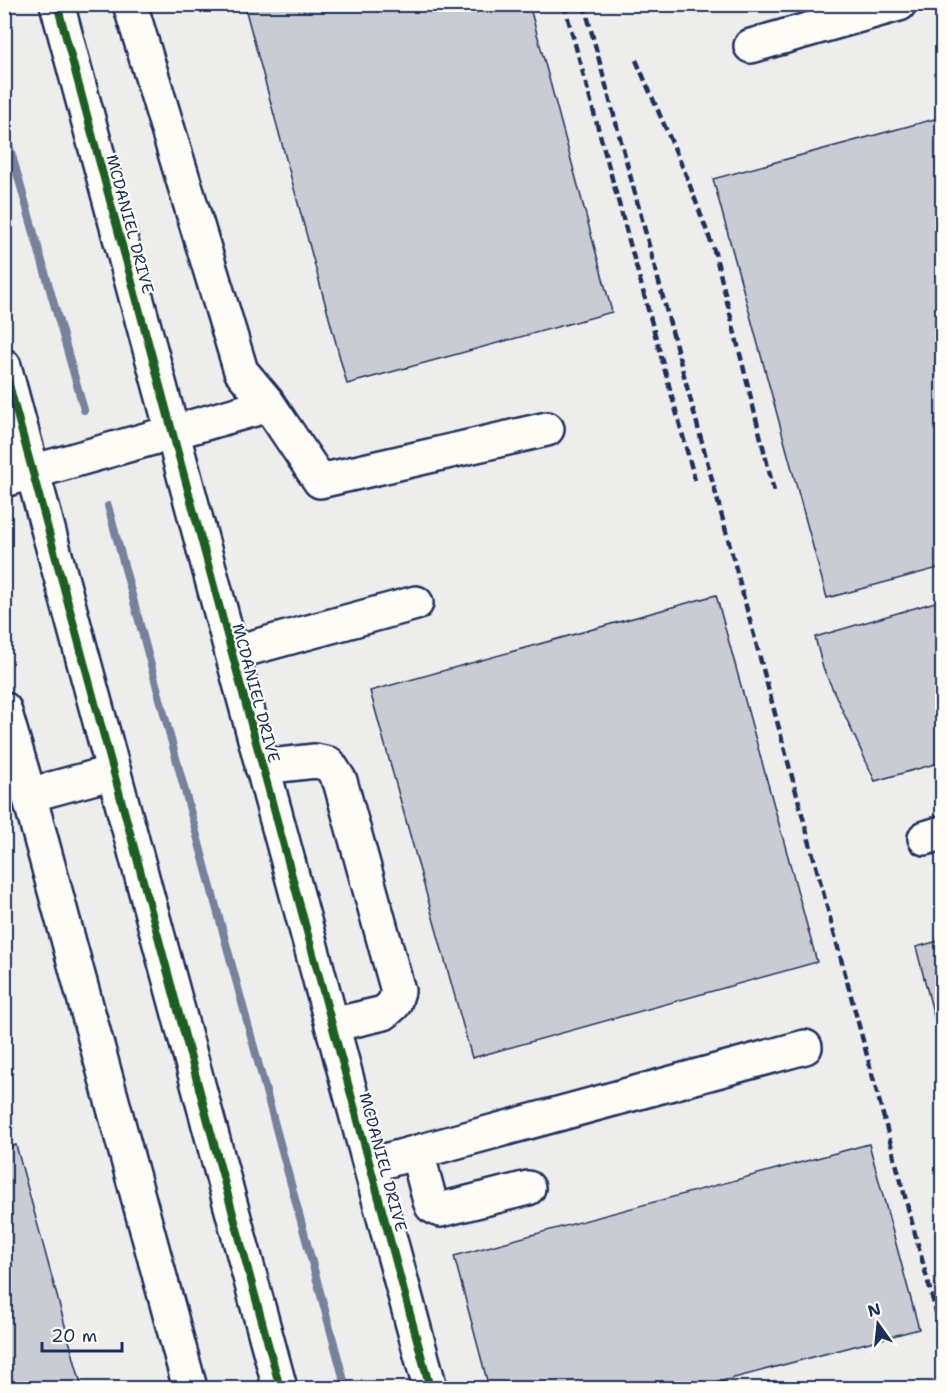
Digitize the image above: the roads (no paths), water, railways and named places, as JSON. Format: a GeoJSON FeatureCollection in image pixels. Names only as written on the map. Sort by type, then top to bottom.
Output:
{"type":"FeatureCollection","features":[{"type":"Feature","properties":{"kind":"street","name":"MCDANIEL DRIVE"},"geometry":{"type":"LineString","coordinates":[[57,4],[430,1389]]}},
{"type":"Feature","properties":{"kind":"street"},"geometry":{"type":"LineString","coordinates":[[130,4],[241,371],[269,405],[320,482],[548,429]]}},
{"type":"Feature","properties":{"kind":"street"},"geometry":{"type":"LineString","coordinates":[[751,46],[898,4]]}},
{"type":"Feature","properties":{"kind":"street"},"geometry":{"type":"LineString","coordinates":[[4,366],[18,475],[114,772],[280,1389]]}},
{"type":"Feature","properties":{"kind":"street"},"geometry":{"type":"LineString","coordinates":[[18,475],[172,430],[269,405]]}},
{"type":"Feature","properties":{"kind":"street"},"geometry":{"type":"LineString","coordinates":[[232,654],[416,603]]}},
{"type":"Feature","properties":{"kind":"street"},"geometry":{"type":"LineString","coordinates":[[4,709],[190,1389]]}},
{"type":"Feature","properties":{"kind":"street"},"geometry":{"type":"LineString","coordinates":[[262,767],[315,761],[329,764],[340,781],[390,953],[398,991],[394,1004],[384,1013],[332,1025]]}},
{"type":"Feature","properties":{"kind":"street"},"geometry":{"type":"LineString","coordinates":[[29,795],[114,772]]}},
{"type":"Feature","properties":{"kind":"street"},"geometry":{"type":"LineString","coordinates":[[370,1165],[805,1047]]}},
{"type":"Feature","properties":{"kind":"street"},"geometry":{"type":"LineString","coordinates":[[417,1152],[430,1201],[440,1210],[528,1188]]}},
{"type":"Feature","properties":{"kind":"waterway"},"geometry":{"type":"LineString","coordinates":[[4,127],[84,410]]}},
{"type":"Feature","properties":{"kind":"waterway"},"geometry":{"type":"LineString","coordinates":[[108,506],[346,1388]]}},
{"type":"Feature","properties":{"kind":"railway"},"geometry":{"type":"LineString","coordinates":[[564,4],[695,480]]}},
{"type":"Feature","properties":{"kind":"railway"},"geometry":{"type":"LineString","coordinates":[[584,4],[942,1334]]}},
{"type":"Feature","properties":{"kind":"railway"},"geometry":{"type":"LineString","coordinates":[[636,60],[686,175],[715,253],[774,491]]}}]}
